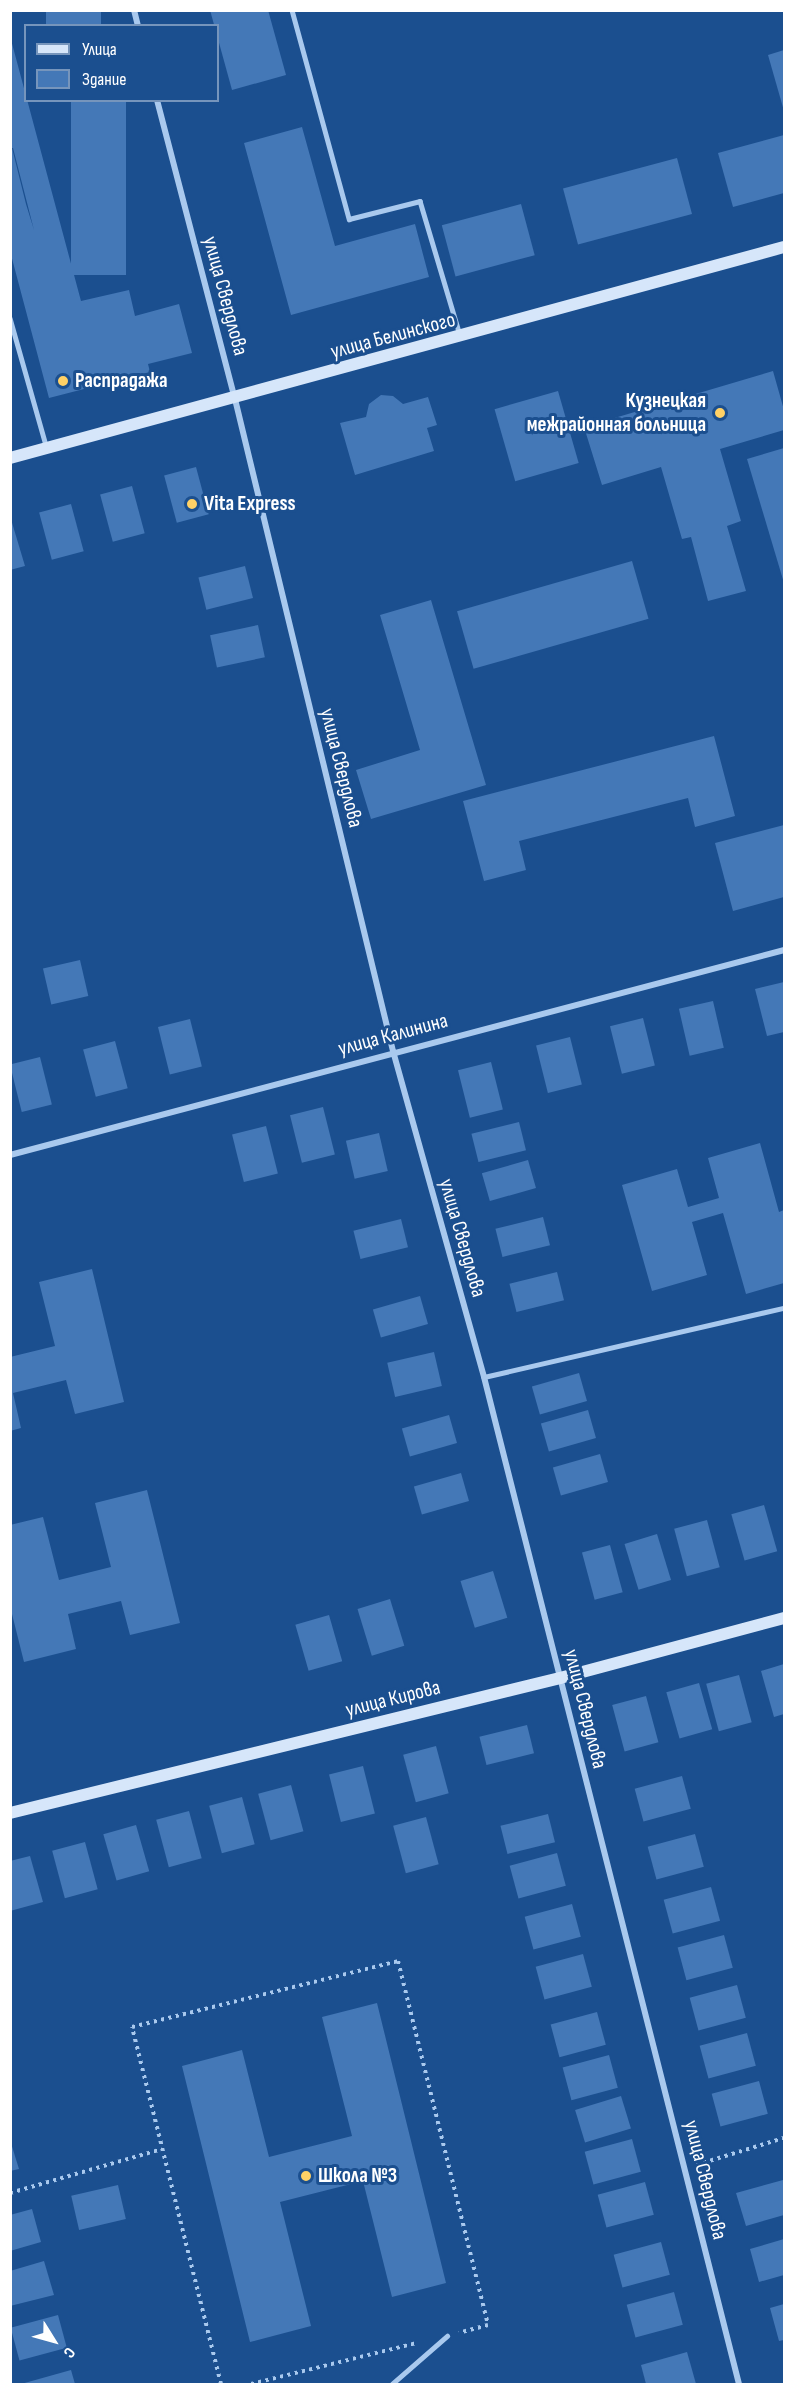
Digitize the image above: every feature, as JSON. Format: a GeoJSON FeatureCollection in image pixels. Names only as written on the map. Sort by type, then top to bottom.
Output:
{"type":"FeatureCollection","features":[{"type":"Feature","properties":{"kind":"street","name":"улица Свердлова"},"geometry":{"type":"LineString","coordinates":[[158,102],[235,399],[393,1051],[484,1377],[739,2385]]}},
{"type":"Feature","properties":{"kind":"street","name":"улица Белинского"},"geometry":{"type":"LineString","coordinates":[[10,458],[235,399],[784,248]]}},
{"type":"Feature","properties":{"kind":"street","name":"улица Калинина"},"geometry":{"type":"LineString","coordinates":[[10,1155],[393,1051],[784,950]]}},
{"type":"Feature","properties":{"kind":"street","name":"улица Кирова"},"geometry":{"type":"LineString","coordinates":[[10,1813],[560,1678],[784,1618]]}},
{"type":"Feature","properties":{"kind":"lane"},"geometry":{"type":"LineString","coordinates":[[292,10],[349,219],[420,201],[460,337]]}},
{"type":"Feature","properties":{"kind":"lane"},"geometry":{"type":"LineString","coordinates":[[10,318],[47,448]]}},
{"type":"Feature","properties":{"kind":"lane"},"geometry":{"type":"LineString","coordinates":[[484,1377],[784,1308]]}},
{"type":"Feature","properties":{"kind":"lane"},"geometry":{"type":"LineString","coordinates":[[392,2385],[447,2336]]}},
{"type":"Feature","properties":{"kind":"path"},"geometry":{"type":"LineString","coordinates":[[221,2385],[132,2027],[398,1961],[488,2325],[251,2385]]}},
{"type":"Feature","properties":{"kind":"path"},"geometry":{"type":"LineString","coordinates":[[685,2168],[784,2138]]}},
{"type":"Feature","properties":{"kind":"path"},"geometry":{"type":"LineString","coordinates":[[10,2193],[162,2149]]}},
{"type":"Feature","properties":{"kind":"building"},"geometry":{"type":"Polygon","coordinates":[[[46,10],[101,10],[101,24],[46,24],[46,10]]]}},
{"type":"Feature","properties":{"kind":"building"},"geometry":{"type":"Polygon","coordinates":[[[210,10],[268,10],[286,75],[232,90],[219,43],[219,24],[214,24],[210,10]]]}},
{"type":"Feature","properties":{"kind":"building"},"geometry":{"type":"Polygon","coordinates":[[[10,36],[24,88],[24,102],[28,102],[81,301],[129,290],[135,316],[179,304],[192,353],[148,364],[150,372],[49,398],[10,251],[10,36]],[[12,148],[26,204],[34,230],[13,148],[12,148]]]}},
{"type":"Feature","properties":{"kind":"building"},"geometry":{"type":"Polygon","coordinates":[[[784,50],[784,111],[768,55],[784,50]]]}},
{"type":"Feature","properties":{"kind":"building"},"geometry":{"type":"Polygon","coordinates":[[[71,102],[126,102],[126,275],[71,275],[71,102]]]}},
{"type":"Feature","properties":{"kind":"building"},"geometry":{"type":"Polygon","coordinates":[[[302,127],[335,246],[415,224],[429,277],[291,315],[244,143],[302,127]]]}},
{"type":"Feature","properties":{"kind":"building"},"geometry":{"type":"Polygon","coordinates":[[[784,135],[784,193],[733,207],[718,153],[784,135]]]}},
{"type":"Feature","properties":{"kind":"building"},"geometry":{"type":"Polygon","coordinates":[[[677,158],[692,214],[578,245],[563,189],[677,158]]]}},
{"type":"Feature","properties":{"kind":"building"},"geometry":{"type":"Polygon","coordinates":[[[521,204],[535,255],[456,276],[442,225],[521,204]]]}},
{"type":"Feature","properties":{"kind":"building"},"geometry":{"type":"Polygon","coordinates":[[[773,371],[784,410],[784,430],[720,449],[741,521],[727,526],[746,591],[708,601],[691,537],[682,539],[661,467],[602,485],[584,427],[773,371]]]}},
{"type":"Feature","properties":{"kind":"building"},"geometry":{"type":"Polygon","coordinates":[[[558,391],[579,463],[515,481],[495,409],[558,391]]]}},
{"type":"Feature","properties":{"kind":"building"},"geometry":{"type":"Polygon","coordinates":[[[381,395],[393,396],[403,404],[428,397],[437,425],[427,428],[434,451],[355,475],[340,423],[366,417],[369,404],[381,395]]]}},
{"type":"Feature","properties":{"kind":"building"},"geometry":{"type":"Polygon","coordinates":[[[784,448],[784,583],[747,459],[784,448]]]}},
{"type":"Feature","properties":{"kind":"building"},"geometry":{"type":"Polygon","coordinates":[[[196,467],[209,514],[177,523],[164,476],[196,467]]]}},
{"type":"Feature","properties":{"kind":"building"},"geometry":{"type":"Polygon","coordinates":[[[132,486],[145,533],[113,542],[100,495],[132,486]]]}},
{"type":"Feature","properties":{"kind":"building"},"geometry":{"type":"Polygon","coordinates":[[[71,504],[84,551],[52,560],[39,513],[71,504]]]}},
{"type":"Feature","properties":{"kind":"building"},"geometry":{"type":"Polygon","coordinates":[[[10,516],[25,566],[10,570],[10,516]]]}},
{"type":"Feature","properties":{"kind":"building"},"geometry":{"type":"Polygon","coordinates":[[[632,561],[649,619],[474,669],[457,611],[632,561]]]}},
{"type":"Feature","properties":{"kind":"building"},"geometry":{"type":"Polygon","coordinates":[[[245,566],[253,598],[206,610],[198,578],[245,566]]]}},
{"type":"Feature","properties":{"kind":"building"},"geometry":{"type":"Polygon","coordinates":[[[431,600],[486,785],[371,819],[356,770],[420,750],[380,615],[431,600]]]}},
{"type":"Feature","properties":{"kind":"building"},"geometry":{"type":"Polygon","coordinates":[[[258,625],[265,657],[217,667],[210,635],[258,625]]]}},
{"type":"Feature","properties":{"kind":"building"},"geometry":{"type":"Polygon","coordinates":[[[714,736],[735,816],[695,827],[688,798],[519,841],[526,870],[484,881],[463,801],[714,736]]]}},
{"type":"Feature","properties":{"kind":"building"},"geometry":{"type":"Polygon","coordinates":[[[784,825],[784,897],[733,911],[715,843],[784,825]]]}},
{"type":"Feature","properties":{"kind":"building"},"geometry":{"type":"Polygon","coordinates":[[[80,960],[88,996],[51,1005],[43,969],[80,960]]]}},
{"type":"Feature","properties":{"kind":"building"},"geometry":{"type":"Polygon","coordinates":[[[784,982],[784,1032],[767,1036],[755,989],[784,982]]]}},
{"type":"Feature","properties":{"kind":"building"},"geometry":{"type":"Polygon","coordinates":[[[713,1001],[724,1048],[690,1056],[679,1009],[713,1001]]]}},
{"type":"Feature","properties":{"kind":"building"},"geometry":{"type":"Polygon","coordinates":[[[643,1018],[655,1066],[622,1074],[610,1026],[643,1018]]]}},
{"type":"Feature","properties":{"kind":"building"},"geometry":{"type":"Polygon","coordinates":[[[190,1019],[202,1067],[170,1075],[158,1027],[190,1019]]]}},
{"type":"Feature","properties":{"kind":"building"},"geometry":{"type":"Polygon","coordinates":[[[570,1037],[582,1085],[548,1093],[536,1045],[570,1037]]]}},
{"type":"Feature","properties":{"kind":"building"},"geometry":{"type":"Polygon","coordinates":[[[115,1041],[128,1088],[96,1097],[83,1050],[115,1041]]]}},
{"type":"Feature","properties":{"kind":"building"},"geometry":{"type":"Polygon","coordinates":[[[40,1057],[52,1105],[22,1112],[10,1064],[40,1057]]]}},
{"type":"Feature","properties":{"kind":"building"},"geometry":{"type":"Polygon","coordinates":[[[491,1062],[503,1110],[470,1118],[458,1070],[491,1062]]]}},
{"type":"Feature","properties":{"kind":"building"},"geometry":{"type":"Polygon","coordinates":[[[323,1107],[335,1155],[302,1163],[290,1115],[323,1107]]]}},
{"type":"Feature","properties":{"kind":"building"},"geometry":{"type":"Polygon","coordinates":[[[519,1122],[526,1150],[478,1162],[471,1134],[519,1122]]]}},
{"type":"Feature","properties":{"kind":"building"},"geometry":{"type":"Polygon","coordinates":[[[266,1126],[278,1174],[244,1182],[232,1134],[266,1126]]]}},
{"type":"Feature","properties":{"kind":"building"},"geometry":{"type":"Polygon","coordinates":[[[379,1133],[388,1171],[355,1179],[346,1141],[379,1133]]]}},
{"type":"Feature","properties":{"kind":"building"},"geometry":{"type":"Polygon","coordinates":[[[760,1143],[779,1212],[784,1210],[784,1283],[746,1294],[723,1213],[692,1222],[707,1275],[652,1291],[622,1185],[677,1169],[688,1207],[719,1198],[708,1158],[760,1143]]]}},
{"type":"Feature","properties":{"kind":"building"},"geometry":{"type":"Polygon","coordinates":[[[528,1160],[536,1188],[490,1201],[482,1173],[528,1160]]]}},
{"type":"Feature","properties":{"kind":"building"},"geometry":{"type":"Polygon","coordinates":[[[543,1217],[550,1245],[502,1257],[495,1229],[543,1217]]]}},
{"type":"Feature","properties":{"kind":"building"},"geometry":{"type":"Polygon","coordinates":[[[401,1219],[408,1247],[360,1259],[353,1231],[401,1219]]]}},
{"type":"Feature","properties":{"kind":"building"},"geometry":{"type":"Polygon","coordinates":[[[92,1269],[124,1402],[75,1414],[66,1380],[13,1393],[21,1428],[10,1431],[10,1357],[55,1346],[39,1282],[92,1269]]]}},
{"type":"Feature","properties":{"kind":"building"},"geometry":{"type":"Polygon","coordinates":[[[557,1272],[564,1300],[516,1312],[509,1284],[557,1272]]]}},
{"type":"Feature","properties":{"kind":"building"},"geometry":{"type":"Polygon","coordinates":[[[420,1296],[428,1324],[381,1337],[373,1310],[420,1296]]]}},
{"type":"Feature","properties":{"kind":"building"},"geometry":{"type":"Polygon","coordinates":[[[434,1352],[442,1386],[395,1397],[387,1363],[434,1352]]]}},
{"type":"Feature","properties":{"kind":"building"},"geometry":{"type":"Polygon","coordinates":[[[579,1373],[587,1401],[540,1414],[532,1387],[579,1373]]]}},
{"type":"Feature","properties":{"kind":"building"},"geometry":{"type":"Polygon","coordinates":[[[588,1410],[596,1438],[549,1451],[541,1424],[588,1410]]]}},
{"type":"Feature","properties":{"kind":"building"},"geometry":{"type":"Polygon","coordinates":[[[449,1415],[457,1443],[410,1456],[402,1429],[449,1415]]]}},
{"type":"Feature","properties":{"kind":"building"},"geometry":{"type":"Polygon","coordinates":[[[600,1454],[608,1482],[561,1495],[553,1468],[600,1454]]]}},
{"type":"Feature","properties":{"kind":"building"},"geometry":{"type":"Polygon","coordinates":[[[461,1473],[469,1501],[422,1514],[414,1487],[461,1473]]]}},
{"type":"Feature","properties":{"kind":"building"},"geometry":{"type":"Polygon","coordinates":[[[147,1490],[180,1623],[130,1635],[121,1601],[68,1614],[76,1649],[24,1662],[10,1606],[10,1525],[43,1517],[59,1580],[111,1567],[95,1503],[147,1490]]]}},
{"type":"Feature","properties":{"kind":"building"},"geometry":{"type":"Polygon","coordinates":[[[764,1505],[777,1551],[745,1561],[731,1514],[764,1505]]]}},
{"type":"Feature","properties":{"kind":"building"},"geometry":{"type":"Polygon","coordinates":[[[707,1520],[720,1567],[687,1576],[674,1529],[707,1520]]]}},
{"type":"Feature","properties":{"kind":"building"},"geometry":{"type":"Polygon","coordinates":[[[657,1534],[671,1580],[639,1590],[624,1544],[657,1534]]]}},
{"type":"Feature","properties":{"kind":"building"},"geometry":{"type":"Polygon","coordinates":[[[610,1545],[623,1592],[595,1600],[582,1553],[610,1545]]]}},
{"type":"Feature","properties":{"kind":"building"},"geometry":{"type":"Polygon","coordinates":[[[493,1571],[507,1618],[475,1628],[460,1581],[493,1571]]]}},
{"type":"Feature","properties":{"kind":"building"},"geometry":{"type":"Polygon","coordinates":[[[390,1599],[404,1646],[372,1656],[357,1609],[390,1599]]]}},
{"type":"Feature","properties":{"kind":"building"},"geometry":{"type":"Polygon","coordinates":[[[329,1615],[342,1661],[309,1671],[295,1625],[329,1615]]]}},
{"type":"Feature","properties":{"kind":"building"},"geometry":{"type":"Polygon","coordinates":[[[784,1664],[784,1714],[774,1717],[761,1671],[784,1664]]]}},
{"type":"Feature","properties":{"kind":"building"},"geometry":{"type":"Polygon","coordinates":[[[739,1675],[752,1722],[719,1731],[706,1684],[739,1675]]]}},
{"type":"Feature","properties":{"kind":"building"},"geometry":{"type":"Polygon","coordinates":[[[699,1683],[712,1729],[680,1739],[666,1692],[699,1683]]]}},
{"type":"Feature","properties":{"kind":"building"},"geometry":{"type":"Polygon","coordinates":[[[646,1696],[658,1742],[625,1751],[612,1705],[646,1696]]]}},
{"type":"Feature","properties":{"kind":"building"},"geometry":{"type":"Polygon","coordinates":[[[527,1725],[534,1753],[486,1765],[479,1737],[527,1725]]]}},
{"type":"Feature","properties":{"kind":"building"},"geometry":{"type":"Polygon","coordinates":[[[436,1746],[449,1793],[416,1802],[403,1755],[436,1746]]]}},
{"type":"Feature","properties":{"kind":"building"},"geometry":{"type":"Polygon","coordinates":[[[363,1766],[375,1814],[341,1822],[329,1774],[363,1766]]]}},
{"type":"Feature","properties":{"kind":"building"},"geometry":{"type":"Polygon","coordinates":[[[682,1776],[691,1809],[643,1822],[635,1789],[682,1776]]]}},
{"type":"Feature","properties":{"kind":"building"},"geometry":{"type":"Polygon","coordinates":[[[291,1785],[303,1831],[271,1840],[258,1794],[291,1785]]]}},
{"type":"Feature","properties":{"kind":"building"},"geometry":{"type":"Polygon","coordinates":[[[242,1797],[255,1844],[222,1853],[209,1806],[242,1797]]]}},
{"type":"Feature","properties":{"kind":"building"},"geometry":{"type":"Polygon","coordinates":[[[189,1811],[202,1858],[169,1867],[156,1820],[189,1811]]]}},
{"type":"Feature","properties":{"kind":"building"},"geometry":{"type":"Polygon","coordinates":[[[548,1814],[555,1842],[507,1854],[500,1826],[548,1814]]]}},
{"type":"Feature","properties":{"kind":"building"},"geometry":{"type":"Polygon","coordinates":[[[426,1817],[439,1864],[406,1873],[393,1826],[426,1817]]]}},
{"type":"Feature","properties":{"kind":"building"},"geometry":{"type":"Polygon","coordinates":[[[136,1825],[149,1871],[117,1881],[103,1834],[136,1825]]]}},
{"type":"Feature","properties":{"kind":"building"},"geometry":{"type":"Polygon","coordinates":[[[695,1834],[704,1867],[656,1880],[648,1847],[695,1834]]]}},
{"type":"Feature","properties":{"kind":"building"},"geometry":{"type":"Polygon","coordinates":[[[85,1842],[98,1889],[65,1898],[52,1851],[85,1842]]]}},
{"type":"Feature","properties":{"kind":"building"},"geometry":{"type":"Polygon","coordinates":[[[557,1853],[566,1886],[518,1899],[510,1866],[557,1853]]]}},
{"type":"Feature","properties":{"kind":"building"},"geometry":{"type":"Polygon","coordinates":[[[30,1856],[43,1902],[10,1911],[10,1861],[30,1856]]]}},
{"type":"Feature","properties":{"kind":"building"},"geometry":{"type":"Polygon","coordinates":[[[711,1887],[720,1921],[673,1933],[664,1900],[711,1887]]]}},
{"type":"Feature","properties":{"kind":"building"},"geometry":{"type":"Polygon","coordinates":[[[572,1904],[581,1937],[533,1950],[525,1917],[572,1904]]]}},
{"type":"Feature","properties":{"kind":"building"},"geometry":{"type":"Polygon","coordinates":[[[724,1935],[733,1968],[686,1980],[678,1947],[724,1935]]]}},
{"type":"Feature","properties":{"kind":"building"},"geometry":{"type":"Polygon","coordinates":[[[583,1954],[592,1987],[544,2000],[536,1967],[583,1954]]]}},
{"type":"Feature","properties":{"kind":"building"},"geometry":{"type":"Polygon","coordinates":[[[737,1985],[746,2018],[698,2031],[690,1998],[737,1985]]]}},
{"type":"Feature","properties":{"kind":"building"},"geometry":{"type":"Polygon","coordinates":[[[377,2003],[446,2283],[392,2297],[363,2181],[280,2202],[311,2326],[250,2342],[182,2066],[242,2050],[269,2157],[352,2136],[322,2017],[377,2003]]]}},
{"type":"Feature","properties":{"kind":"building"},"geometry":{"type":"Polygon","coordinates":[[[597,2012],[606,2045],[559,2057],[551,2024],[597,2012]]]}},
{"type":"Feature","properties":{"kind":"building"},"geometry":{"type":"Polygon","coordinates":[[[747,2033],[756,2066],[708,2079],[700,2046],[747,2033]]]}},
{"type":"Feature","properties":{"kind":"building"},"geometry":{"type":"Polygon","coordinates":[[[609,2055],[618,2088],[571,2100],[563,2067],[609,2055]]]}},
{"type":"Feature","properties":{"kind":"building"},"geometry":{"type":"Polygon","coordinates":[[[759,2081],[768,2114],[720,2127],[712,2094],[759,2081]]]}},
{"type":"Feature","properties":{"kind":"building"},"geometry":{"type":"Polygon","coordinates":[[[621,2096],[631,2129],[585,2143],[575,2110],[621,2096]]]}},
{"type":"Feature","properties":{"kind":"building"},"geometry":{"type":"Polygon","coordinates":[[[632,2139],[641,2172],[593,2185],[585,2152],[632,2139]]]}},
{"type":"Feature","properties":{"kind":"building"},"geometry":{"type":"Polygon","coordinates":[[[10,2140],[19,2169],[10,2171],[10,2140]]]}},
{"type":"Feature","properties":{"kind":"building"},"geometry":{"type":"Polygon","coordinates":[[[783,2180],[784,2215],[746,2226],[736,2193],[783,2180]]]}},
{"type":"Feature","properties":{"kind":"building"},"geometry":{"type":"Polygon","coordinates":[[[645,2182],[654,2215],[606,2228],[598,2195],[645,2182]]]}},
{"type":"Feature","properties":{"kind":"building"},"geometry":{"type":"Polygon","coordinates":[[[118,2185],[126,2219],[79,2230],[71,2196],[118,2185]]]}},
{"type":"Feature","properties":{"kind":"building"},"geometry":{"type":"Polygon","coordinates":[[[32,2209],[41,2242],[10,2251],[10,2215],[32,2209]]]}},
{"type":"Feature","properties":{"kind":"building"},"geometry":{"type":"Polygon","coordinates":[[[784,2239],[784,2275],[759,2282],[750,2249],[784,2239]]]}},
{"type":"Feature","properties":{"kind":"building"},"geometry":{"type":"Polygon","coordinates":[[[661,2242],[670,2275],[622,2288],[614,2255],[661,2242]]]}},
{"type":"Feature","properties":{"kind":"building"},"geometry":{"type":"Polygon","coordinates":[[[44,2261],[54,2295],[10,2306],[10,2271],[44,2261]]]}},
{"type":"Feature","properties":{"kind":"building"},"geometry":{"type":"Polygon","coordinates":[[[674,2292],[683,2325],[635,2338],[627,2305],[674,2292]]]}},
{"type":"Feature","properties":{"kind":"building"},"geometry":{"type":"Polygon","coordinates":[[[784,2304],[784,2340],[779,2341],[770,2308],[784,2304]]]}},
{"type":"Feature","properties":{"kind":"building"},"geometry":{"type":"Polygon","coordinates":[[[58,2315],[67,2348],[19,2361],[11,2328],[58,2315]]]}},
{"type":"Feature","properties":{"kind":"building"},"geometry":{"type":"Polygon","coordinates":[[[687,2352],[696,2384],[646,2384],[641,2365],[687,2352]]]}},
{"type":"Feature","properties":{"kind":"building"},"geometry":{"type":"Polygon","coordinates":[[[71,2370],[75,2384],[21,2384],[71,2370]]]}},
{"type":"Feature","properties":{"kind":"place","name":"Распрадажа"},"geometry":{"type":"Point","coordinates":[63,381]}},
{"type":"Feature","properties":{"kind":"place","name":"Кузнецкая межрайонная больница"},"geometry":{"type":"Point","coordinates":[720,413]}},
{"type":"Feature","properties":{"kind":"place","name":"Vita Express"},"geometry":{"type":"Point","coordinates":[192,504]}},
{"type":"Feature","properties":{"kind":"place","name":"Школа №3"},"geometry":{"type":"Point","coordinates":[306,2176]}}]}
